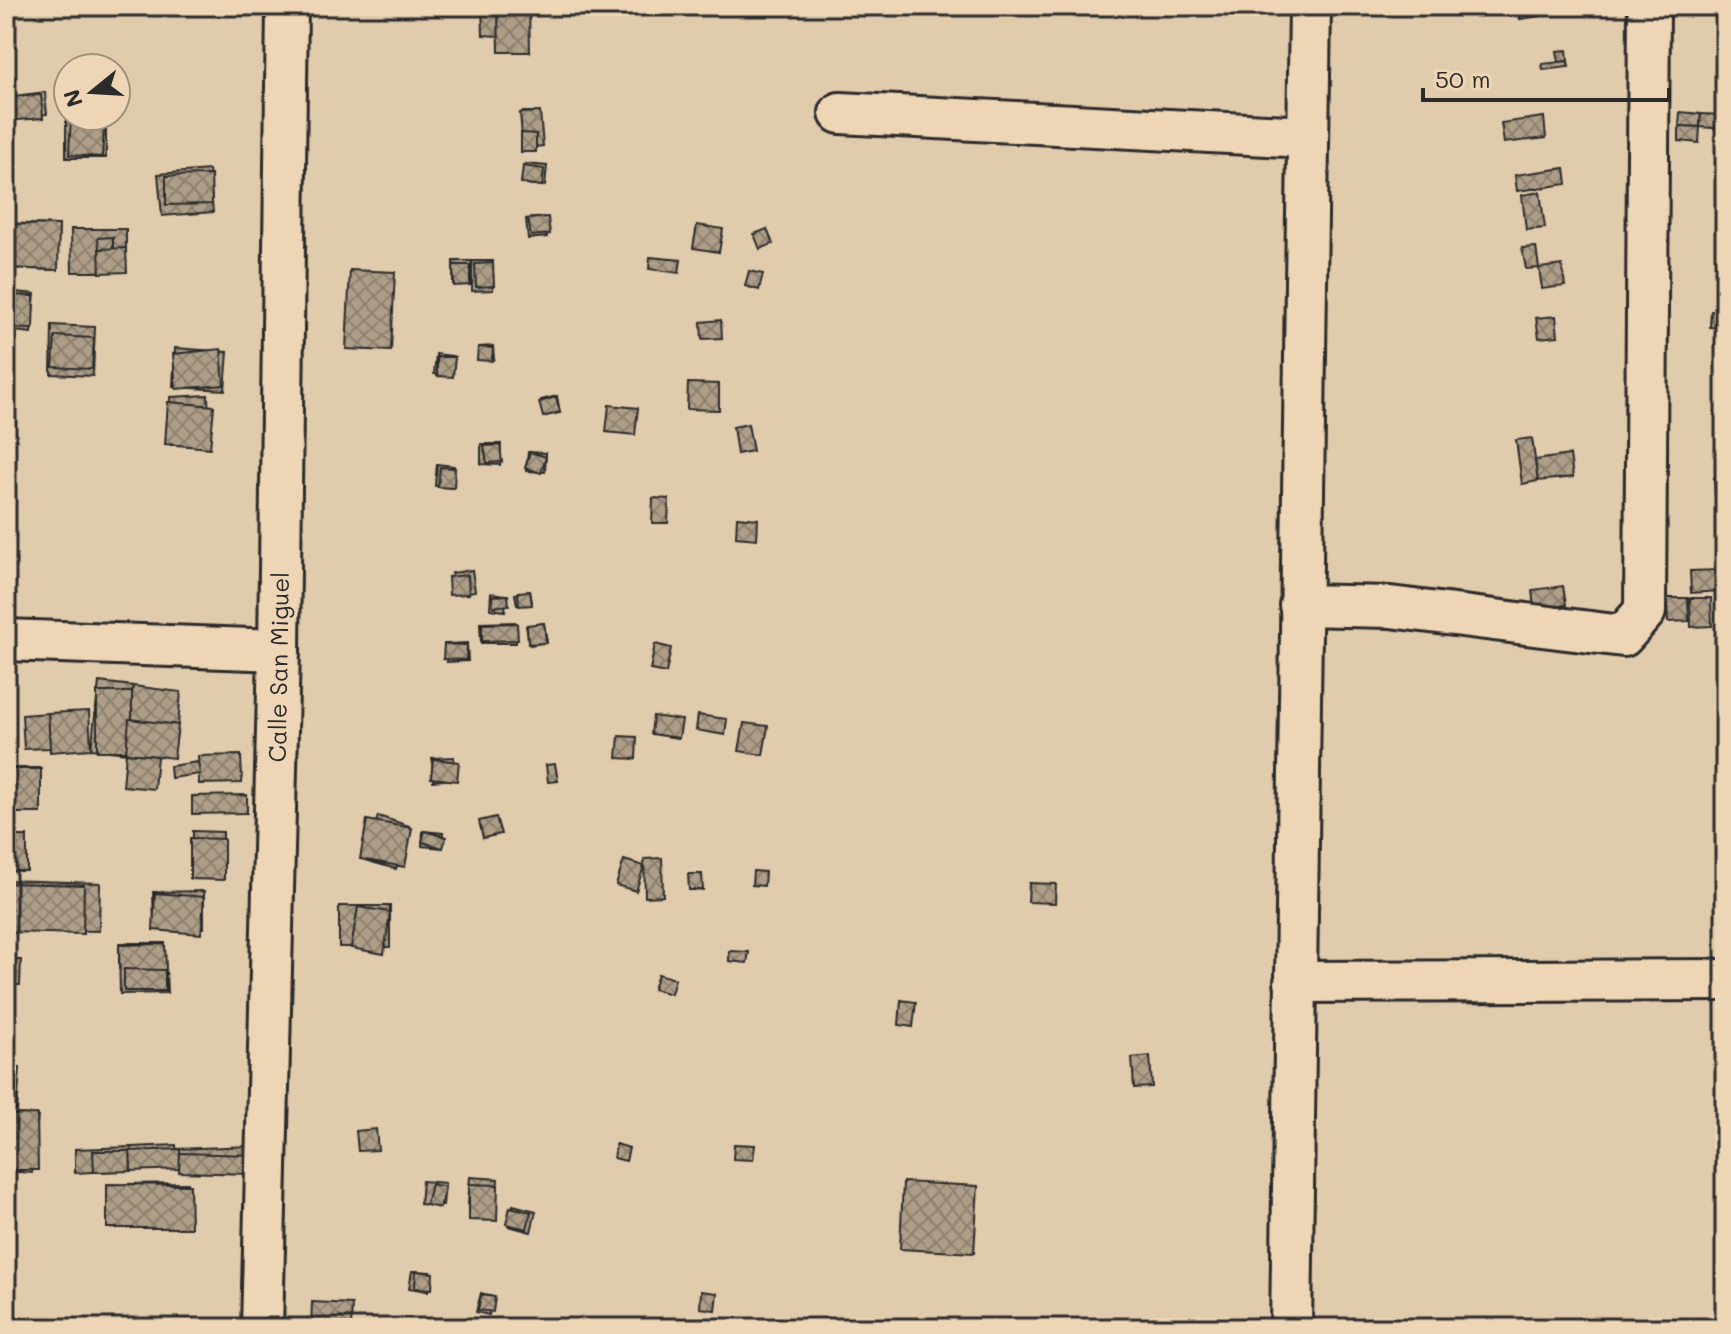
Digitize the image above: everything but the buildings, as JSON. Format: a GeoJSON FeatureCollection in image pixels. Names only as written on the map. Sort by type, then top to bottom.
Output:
{"type":"FeatureCollection","features":[{"type":"Feature","properties":{"kind":"street","name":"Calle San Miguel"},"geometry":{"type":"LineString","coordinates":[[262,1328],[279,650],[287,6]]}},
{"type":"Feature","properties":{"kind":"street"},"geometry":{"type":"LineString","coordinates":[[1291,1328],[1310,6]]}},
{"type":"Feature","properties":{"kind":"street"},"geometry":{"type":"LineString","coordinates":[[1300,605],[1390,607],[1623,636],[1645,611],[1649,6]]}},
{"type":"Feature","properties":{"kind":"street"},"geometry":{"type":"LineString","coordinates":[[840,113],[1307,137]]}},
{"type":"Feature","properties":{"kind":"street"},"geometry":{"type":"LineString","coordinates":[[6,640],[279,650]]}},
{"type":"Feature","properties":{"kind":"street"},"geometry":{"type":"LineString","coordinates":[[1295,982],[1725,980]]}}]}
